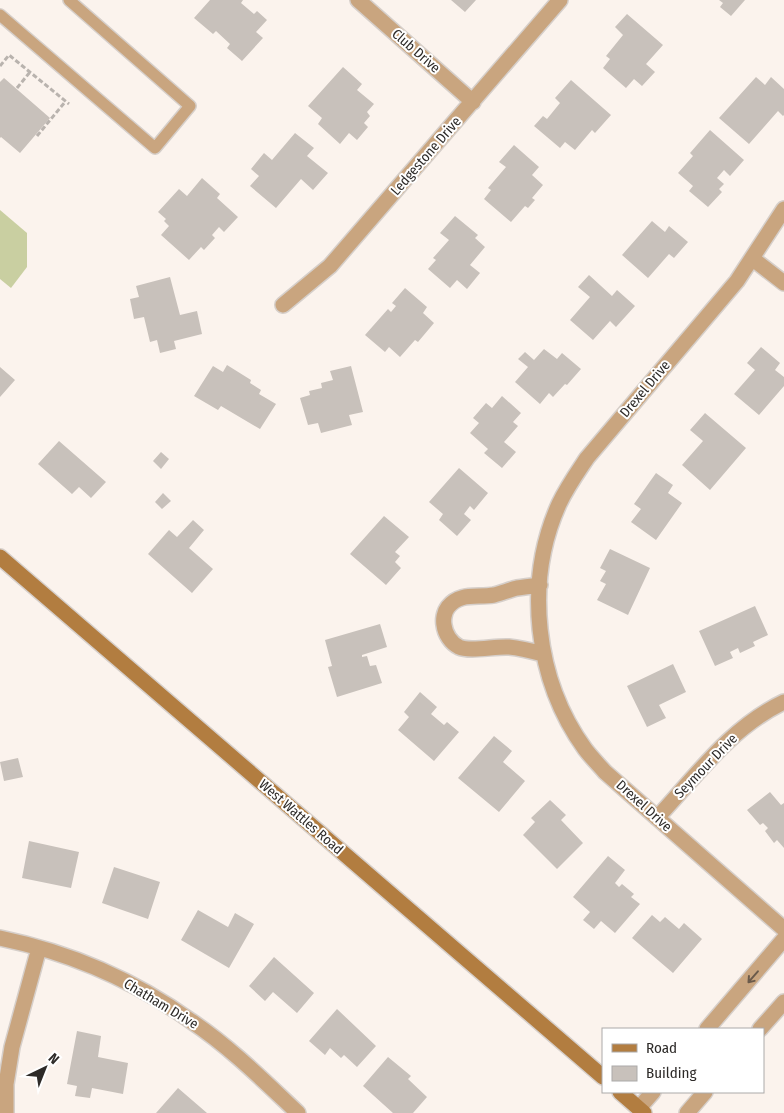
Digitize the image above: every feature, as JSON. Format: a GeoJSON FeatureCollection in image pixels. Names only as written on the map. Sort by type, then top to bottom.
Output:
{"type":"FeatureCollection","features":[{"type":"Feature","properties":{"kind":"street","name":"Club Drive"},"geometry":{"type":"LineString","coordinates":[[358,0],[473,102]]}},
{"type":"Feature","properties":{"kind":"street","name":"Ledgestone Drive"},"geometry":{"type":"LineString","coordinates":[[283,305],[330,266],[560,0]]}},
{"type":"Feature","properties":{"kind":"street","name":"Drexel Drive"},"geometry":{"type":"LineString","coordinates":[[784,209],[737,281],[587,458],[572,479],[559,504],[549,530],[542,559],[539,611],[543,654],[554,692],[570,725],[586,750],[605,772],[784,929]]}},
{"type":"Feature","properties":{"kind":"street"},"geometry":{"type":"LineString","coordinates":[[753,259],[784,283]]}},
{"type":"Feature","properties":{"kind":"street","name":"West Wattles Road"},"geometry":{"type":"LineString","coordinates":[[0,557],[602,1076]]}},
{"type":"Feature","properties":{"kind":"street"},"geometry":{"type":"LineString","coordinates":[[540,585],[516,588],[506,593],[489,596],[465,596],[449,606],[443,623],[446,634],[459,646],[469,649],[511,647],[543,654]]}},
{"type":"Feature","properties":{"kind":"street","name":"Seymour Drive"},"geometry":{"type":"LineString","coordinates":[[657,818],[719,749],[770,708],[784,702]]}},
{"type":"Feature","properties":{"kind":"street","name":"Chatham Drive"},"geometry":{"type":"LineString","coordinates":[[0,938],[67,956],[112,975],[154,996],[192,1021],[222,1045],[298,1113]]}},
{"type":"Feature","properties":{"kind":"street"},"geometry":{"type":"LineString","coordinates":[[708,1028],[784,939]]}},
{"type":"Feature","properties":{"kind":"street"},"geometry":{"type":"LineString","coordinates":[[6,1113],[6,1084],[12,1047],[39,948]]}},
{"type":"Feature","properties":{"kind":"street"},"geometry":{"type":"LineString","coordinates":[[761,1028],[784,1002]]}},
{"type":"Feature","properties":{"kind":"street"},"geometry":{"type":"LineString","coordinates":[[621,1093],[642,1110],[652,1093]]}},
{"type":"Feature","properties":{"kind":"street"},"geometry":{"type":"LineString","coordinates":[[687,1113],[704,1093]]}},
{"type":"Feature","properties":{"kind":"lane"},"geometry":{"type":"LineString","coordinates":[[0,15],[155,148],[190,106],[70,0]]}},
{"type":"Feature","properties":{"kind":"path"},"geometry":{"type":"LineString","coordinates":[[0,66],[10,54],[67,103],[36,136]]}},
{"type":"Feature","properties":{"kind":"path"},"geometry":{"type":"LineString","coordinates":[[17,88],[30,72]]}},
{"type":"Feature","properties":{"kind":"green space"},"geometry":{"type":"Polygon","coordinates":[[[0,210],[27,233],[27,267],[11,288],[0,279],[0,210]]]}},
{"type":"Feature","properties":{"kind":"building"},"geometry":{"type":"Polygon","coordinates":[[[210,0],[243,0],[241,3],[254,14],[257,11],[267,20],[256,32],[263,38],[242,61],[227,48],[230,44],[216,31],[213,34],[194,18],[210,0]]]}},
{"type":"Feature","properties":{"kind":"building"},"geometry":{"type":"Polygon","coordinates":[[[451,0],[476,0],[465,12],[451,0]]]}},
{"type":"Feature","properties":{"kind":"building"},"geometry":{"type":"Polygon","coordinates":[[[719,0],[745,0],[731,16],[720,7],[723,3],[719,0]]]}},
{"type":"Feature","properties":{"kind":"building"},"geometry":{"type":"Polygon","coordinates":[[[627,14],[663,45],[646,64],[655,72],[642,86],[634,79],[626,88],[603,68],[610,59],[606,56],[623,35],[615,27],[627,14]]]}},
{"type":"Feature","properties":{"kind":"building"},"geometry":{"type":"Polygon","coordinates":[[[343,67],[362,84],[357,90],[374,104],[367,112],[370,116],[364,123],[368,127],[357,140],[349,133],[340,144],[318,124],[322,118],[308,106],[343,67]]]}},
{"type":"Feature","properties":{"kind":"building"},"geometry":{"type":"Polygon","coordinates":[[[756,77],[765,85],[771,77],[784,89],[784,115],[778,111],[749,144],[719,118],[756,77]]]}},
{"type":"Feature","properties":{"kind":"building"},"geometry":{"type":"Polygon","coordinates":[[[4,78],[50,118],[20,153],[0,138],[0,82],[4,78]]]}},
{"type":"Feature","properties":{"kind":"building"},"geometry":{"type":"Polygon","coordinates":[[[571,80],[611,115],[595,133],[592,130],[575,150],[565,142],[560,148],[534,126],[543,116],[547,119],[560,103],[555,98],[571,80]]]}},
{"type":"Feature","properties":{"kind":"building"},"geometry":{"type":"Polygon","coordinates":[[[710,130],[744,160],[730,176],[724,170],[717,178],[724,184],[719,189],[722,192],[708,207],[689,191],[693,186],[678,173],[693,156],[690,153],[710,130]]]}},
{"type":"Feature","properties":{"kind":"building"},"geometry":{"type":"Polygon","coordinates":[[[295,133],[314,148],[307,156],[328,173],[313,190],[301,179],[276,208],[250,186],[259,176],[251,169],[264,153],[272,160],[295,133]]]}},
{"type":"Feature","properties":{"kind":"building"},"geometry":{"type":"Polygon","coordinates":[[[514,145],[539,167],[532,175],[543,185],[532,198],[535,200],[528,208],[525,206],[511,222],[484,199],[491,190],[488,188],[506,167],[499,162],[514,145]]]}},
{"type":"Feature","properties":{"kind":"building"},"geometry":{"type":"Polygon","coordinates":[[[202,178],[220,194],[217,198],[238,217],[224,232],[219,227],[212,235],[215,238],[204,250],[201,247],[189,260],[161,235],[169,226],[164,221],[166,219],[158,212],[179,189],[187,196],[202,178]]]}},
{"type":"Feature","properties":{"kind":"building"},"geometry":{"type":"Polygon","coordinates":[[[455,216],[478,235],[475,238],[485,247],[470,265],[480,273],[467,289],[457,280],[450,288],[428,269],[436,260],[433,258],[449,240],[440,233],[455,216]]]}},
{"type":"Feature","properties":{"kind":"building"},"geometry":{"type":"Polygon","coordinates":[[[652,221],[665,232],[669,226],[688,242],[674,258],[669,254],[648,278],[622,255],[652,221]]]}},
{"type":"Feature","properties":{"kind":"building"},"geometry":{"type":"Polygon","coordinates":[[[589,275],[612,296],[617,290],[635,306],[616,327],[610,321],[593,340],[570,320],[590,297],[578,287],[589,275]]]}},
{"type":"Feature","properties":{"kind":"building"},"geometry":{"type":"Polygon","coordinates":[[[170,277],[180,315],[197,311],[202,334],[174,341],[176,349],[160,353],[157,340],[150,342],[144,317],[134,319],[130,299],[139,297],[136,286],[170,277]]]}},
{"type":"Feature","properties":{"kind":"building"},"geometry":{"type":"Polygon","coordinates":[[[405,288],[427,307],[423,313],[434,323],[418,342],[415,340],[400,357],[389,347],[385,352],[365,335],[388,309],[391,312],[396,306],[392,303],[405,288]]]}},
{"type":"Feature","properties":{"kind":"building"},"geometry":{"type":"Polygon","coordinates":[[[761,347],[780,363],[775,370],[784,377],[784,386],[759,415],[734,394],[755,370],[747,363],[761,347]]]}},
{"type":"Feature","properties":{"kind":"building"},"geometry":{"type":"Polygon","coordinates":[[[544,349],[557,359],[562,353],[581,369],[553,397],[549,393],[540,404],[515,382],[528,367],[518,359],[525,352],[534,360],[544,349]]]}},
{"type":"Feature","properties":{"kind":"building"},"geometry":{"type":"Polygon","coordinates":[[[227,365],[251,380],[250,383],[261,390],[259,394],[276,404],[260,429],[221,406],[218,410],[194,396],[213,366],[223,372],[227,365]]]}},
{"type":"Feature","properties":{"kind":"building"},"geometry":{"type":"Polygon","coordinates":[[[351,366],[363,412],[349,415],[352,425],[321,433],[318,423],[308,425],[300,398],[310,395],[309,391],[322,388],[321,383],[333,380],[330,371],[351,366]]]}},
{"type":"Feature","properties":{"kind":"building"},"geometry":{"type":"Polygon","coordinates":[[[0,367],[15,380],[0,397],[0,367]]]}},
{"type":"Feature","properties":{"kind":"building"},"geometry":{"type":"Polygon","coordinates":[[[502,396],[521,413],[513,422],[518,426],[504,442],[516,452],[502,468],[484,453],[488,449],[470,433],[479,423],[473,418],[486,403],[492,408],[502,396]]]}},
{"type":"Feature","properties":{"kind":"building"},"geometry":{"type":"Polygon","coordinates":[[[705,413],[746,448],[710,490],[682,465],[703,441],[690,430],[705,413]]]}},
{"type":"Feature","properties":{"kind":"building"},"geometry":{"type":"Polygon","coordinates":[[[59,441],[106,482],[91,498],[79,487],[72,494],[38,464],[59,441]]]}},
{"type":"Feature","properties":{"kind":"building"},"geometry":{"type":"Polygon","coordinates":[[[161,452],[169,459],[161,469],[153,461],[161,452]]]}},
{"type":"Feature","properties":{"kind":"building"},"geometry":{"type":"Polygon","coordinates":[[[459,468],[488,493],[474,510],[470,506],[464,514],[471,520],[457,536],[439,520],[443,514],[429,502],[459,468]]]}},
{"type":"Feature","properties":{"kind":"building"},"geometry":{"type":"Polygon","coordinates":[[[656,473],[673,485],[668,493],[682,503],[656,540],[631,522],[641,509],[634,504],[656,473]]]}},
{"type":"Feature","properties":{"kind":"building"},"geometry":{"type":"Polygon","coordinates":[[[163,493],[171,501],[162,509],[155,502],[163,493]]]}},
{"type":"Feature","properties":{"kind":"building"},"geometry":{"type":"Polygon","coordinates":[[[384,516],[409,537],[395,552],[400,556],[395,562],[401,568],[386,585],[350,554],[384,516]]]}},
{"type":"Feature","properties":{"kind":"building"},"geometry":{"type":"Polygon","coordinates":[[[193,520],[204,530],[189,548],[213,569],[192,593],[148,554],[169,530],[177,537],[193,520]]]}},
{"type":"Feature","properties":{"kind":"building"},"geometry":{"type":"Polygon","coordinates":[[[610,549],[650,568],[628,615],[597,600],[606,584],[600,581],[606,571],[600,568],[610,549]]]}},
{"type":"Feature","properties":{"kind":"building"},"geometry":{"type":"Polygon","coordinates":[[[755,606],[768,635],[753,642],[755,646],[740,653],[738,648],[730,652],[733,658],[715,666],[699,631],[755,606]]]}},
{"type":"Feature","properties":{"kind":"building"},"geometry":{"type":"Polygon","coordinates":[[[380,624],[387,647],[362,655],[362,657],[367,656],[370,666],[376,665],[382,683],[337,697],[328,667],[332,666],[325,640],[380,624]]]}},
{"type":"Feature","properties":{"kind":"building"},"geometry":{"type":"Polygon","coordinates":[[[673,664],[686,692],[659,705],[666,718],[647,727],[627,686],[673,664]]]}},
{"type":"Feature","properties":{"kind":"building"},"geometry":{"type":"Polygon","coordinates":[[[420,692],[437,707],[431,714],[444,725],[447,722],[459,732],[434,761],[398,730],[409,717],[404,712],[420,692]]]}},
{"type":"Feature","properties":{"kind":"building"},"geometry":{"type":"Polygon","coordinates":[[[494,736],[512,751],[503,762],[525,781],[499,812],[458,778],[494,736]]]}},
{"type":"Feature","properties":{"kind":"building"},"geometry":{"type":"Polygon","coordinates":[[[18,758],[23,777],[4,781],[0,762],[18,758]]]}},
{"type":"Feature","properties":{"kind":"building"},"geometry":{"type":"Polygon","coordinates":[[[770,792],[781,805],[784,803],[784,848],[777,840],[774,843],[765,831],[768,828],[763,823],[760,825],[747,810],[770,792]]]}},
{"type":"Feature","properties":{"kind":"building"},"geometry":{"type":"Polygon","coordinates":[[[550,800],[566,815],[561,820],[583,843],[557,869],[523,835],[535,822],[531,818],[550,800]]]}},
{"type":"Feature","properties":{"kind":"building"},"geometry":{"type":"Polygon","coordinates":[[[29,841],[79,852],[71,888],[22,878],[29,841]]]}},
{"type":"Feature","properties":{"kind":"building"},"geometry":{"type":"Polygon","coordinates":[[[608,856],[625,870],[615,883],[619,887],[622,884],[634,894],[631,897],[640,904],[615,933],[601,921],[594,929],[583,920],[590,912],[573,897],[608,856]]]}},
{"type":"Feature","properties":{"kind":"building"},"geometry":{"type":"Polygon","coordinates":[[[114,867],[160,882],[148,919],[102,903],[114,867]]]}},
{"type":"Feature","properties":{"kind":"building"},"geometry":{"type":"Polygon","coordinates":[[[198,910],[228,927],[235,913],[254,924],[229,968],[181,940],[198,910]]]}},
{"type":"Feature","properties":{"kind":"building"},"geometry":{"type":"Polygon","coordinates":[[[652,915],[660,922],[665,917],[679,929],[684,923],[702,939],[673,973],[632,938],[652,915]]]}},
{"type":"Feature","properties":{"kind":"building"},"geometry":{"type":"Polygon","coordinates":[[[274,957],[314,993],[297,1013],[273,992],[265,1001],[249,986],[274,957]]]}},
{"type":"Feature","properties":{"kind":"building"},"geometry":{"type":"Polygon","coordinates":[[[337,1009],[376,1046],[357,1067],[344,1055],[341,1058],[330,1048],[325,1055],[309,1041],[337,1009]]]}},
{"type":"Feature","properties":{"kind":"building"},"geometry":{"type":"Polygon","coordinates":[[[77,1031],[101,1036],[98,1057],[128,1063],[123,1094],[92,1088],[90,1098],[75,1096],[77,1086],[67,1084],[77,1031]]]}},
{"type":"Feature","properties":{"kind":"building"},"geometry":{"type":"Polygon","coordinates":[[[388,1057],[411,1076],[408,1079],[427,1097],[413,1113],[393,1113],[363,1086],[388,1057]]]}},
{"type":"Feature","properties":{"kind":"building"},"geometry":{"type":"Polygon","coordinates":[[[178,1088],[207,1113],[156,1113],[178,1088]]]}}]}
